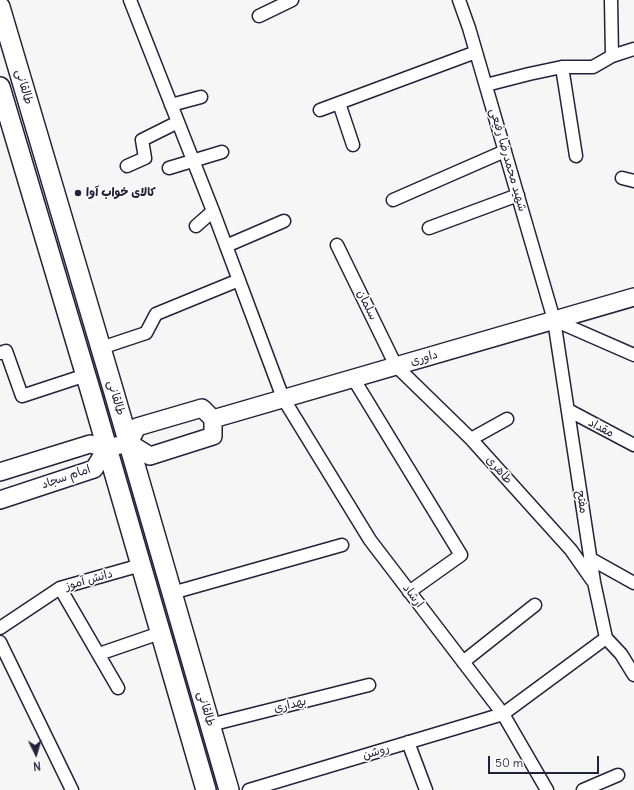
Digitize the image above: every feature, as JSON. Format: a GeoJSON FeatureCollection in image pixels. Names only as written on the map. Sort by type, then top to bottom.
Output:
{"type":"FeatureCollection","features":[{"type":"Feature","properties":{"kind":"main road","name":"طالقانی"},"geometry":{"type":"LineString","coordinates":[[0,7],[129,443],[229,790]]}},
{"type":"Feature","properties":{"kind":"main road","name":"طالقانی"},"geometry":{"type":"LineString","coordinates":[[0,87],[86,376],[206,790]]}},
{"type":"Feature","properties":{"kind":"street","name":"ارشاد"},"geometry":{"type":"LineString","coordinates":[[130,0],[213,211],[283,398],[370,540],[503,714],[547,790]]}},
{"type":"Feature","properties":{"kind":"street"},"geometry":{"type":"LineString","coordinates":[[259,16],[292,0]]}},
{"type":"Feature","properties":{"kind":"street","name":"شهید محمدرضا رفیعی"},"geometry":{"type":"LineString","coordinates":[[459,0],[486,85],[554,320]]}},
{"type":"Feature","properties":{"kind":"street"},"geometry":{"type":"LineString","coordinates":[[611,0],[612,56]]}},
{"type":"Feature","properties":{"kind":"street"},"geometry":{"type":"LineString","coordinates":[[486,85],[562,67],[593,67],[612,56],[634,49]]}},
{"type":"Feature","properties":{"kind":"street"},"geometry":{"type":"LineString","coordinates":[[320,110],[476,52]]}},
{"type":"Feature","properties":{"kind":"street"},"geometry":{"type":"LineString","coordinates":[[562,67],[576,156]]}},
{"type":"Feature","properties":{"kind":"street"},"geometry":{"type":"LineString","coordinates":[[171,105],[201,97]]}},
{"type":"Feature","properties":{"kind":"street"},"geometry":{"type":"LineString","coordinates":[[339,103],[353,145]]}},
{"type":"Feature","properties":{"kind":"street"},"geometry":{"type":"LineString","coordinates":[[126,166],[145,158],[142,140],[178,122]]}},
{"type":"Feature","properties":{"kind":"street"},"geometry":{"type":"LineString","coordinates":[[393,200],[505,151]]}},
{"type":"Feature","properties":{"kind":"street"},"geometry":{"type":"LineString","coordinates":[[169,168],[222,152]]}},
{"type":"Feature","properties":{"kind":"street"},"geometry":{"type":"LineString","coordinates":[[622,178],[634,181]]}},
{"type":"Feature","properties":{"kind":"street"},"geometry":{"type":"LineString","coordinates":[[429,228],[518,195]]}},
{"type":"Feature","properties":{"kind":"street"},"geometry":{"type":"LineString","coordinates":[[196,226],[213,211]]}},
{"type":"Feature","properties":{"kind":"street"},"geometry":{"type":"LineString","coordinates":[[226,246],[284,221]]}},
{"type":"Feature","properties":{"kind":"street","name":"سلمان"},"geometry":{"type":"LineString","coordinates":[[337,245],[396,366]]}},
{"type":"Feature","properties":{"kind":"street"},"geometry":{"type":"LineString","coordinates":[[101,348],[146,333],[156,314],[239,280]]}},
{"type":"Feature","properties":{"kind":"street","name":"داوری"},"geometry":{"type":"LineString","coordinates":[[213,419],[634,297]]}},
{"type":"Feature","properties":{"kind":"street"},"geometry":{"type":"LineString","coordinates":[[554,320],[634,355]]}},
{"type":"Feature","properties":{"kind":"street","name":"مفتح"},"geometry":{"type":"LineString","coordinates":[[554,320],[594,582],[606,638]]}},
{"type":"Feature","properties":{"kind":"street"},"geometry":{"type":"LineString","coordinates":[[0,353],[6,351],[22,396],[86,376]]}},
{"type":"Feature","properties":{"kind":"street","name":"طاهری"},"geometry":{"type":"LineString","coordinates":[[396,366],[471,439],[571,550],[594,582]]}},
{"type":"Feature","properties":{"kind":"street"},"geometry":{"type":"LineString","coordinates":[[353,378],[461,555],[410,592]]}},
{"type":"Feature","properties":{"kind":"street"},"geometry":{"type":"LineString","coordinates":[[107,448],[129,443],[150,456],[213,436],[213,419],[202,408],[137,427],[129,443]]}},
{"type":"Feature","properties":{"kind":"street","name":"مقداد"},"geometry":{"type":"LineString","coordinates":[[568,410],[634,445]]}},
{"type":"Feature","properties":{"kind":"street"},"geometry":{"type":"LineString","coordinates":[[471,439],[507,419]]}},
{"type":"Feature","properties":{"kind":"street","name":"امام سجاد"},"geometry":{"type":"LineString","coordinates":[[0,472],[90,444],[107,448],[94,470],[0,500]]}},
{"type":"Feature","properties":{"kind":"street"},"geometry":{"type":"LineString","coordinates":[[172,593],[342,545]]}},
{"type":"Feature","properties":{"kind":"street"},"geometry":{"type":"LineString","coordinates":[[591,559],[634,583]]}},
{"type":"Feature","properties":{"kind":"street","name":"دانش آموز"},"geometry":{"type":"LineString","coordinates":[[0,628],[60,588],[141,565]]}},
{"type":"Feature","properties":{"kind":"street"},"geometry":{"type":"LineString","coordinates":[[60,588],[118,688]]}},
{"type":"Feature","properties":{"kind":"street"},"geometry":{"type":"LineString","coordinates":[[463,662],[535,605]]}},
{"type":"Feature","properties":{"kind":"street"},"geometry":{"type":"LineString","coordinates":[[98,654],[160,633]]}},
{"type":"Feature","properties":{"kind":"street"},"geometry":{"type":"LineString","coordinates":[[503,714],[606,638],[621,654],[634,675]]}},
{"type":"Feature","properties":{"kind":"street"},"geometry":{"type":"LineString","coordinates":[[0,642],[72,790]]}},
{"type":"Feature","properties":{"kind":"street","name":"بهداری"},"geometry":{"type":"LineString","coordinates":[[210,725],[369,685]]}},
{"type":"Feature","properties":{"kind":"street","name":"روشن"},"geometry":{"type":"LineString","coordinates":[[249,790],[503,714]]}},
{"type":"Feature","properties":{"kind":"street"},"geometry":{"type":"LineString","coordinates":[[408,742],[426,790]]}},
{"type":"Feature","properties":{"kind":"street"},"geometry":{"type":"LineString","coordinates":[[583,790],[618,775]]}},
{"type":"Feature","properties":{"kind":"place","name":"کالای خواب آوا"},"geometry":{"type":"Point","coordinates":[78,193]}}]}
